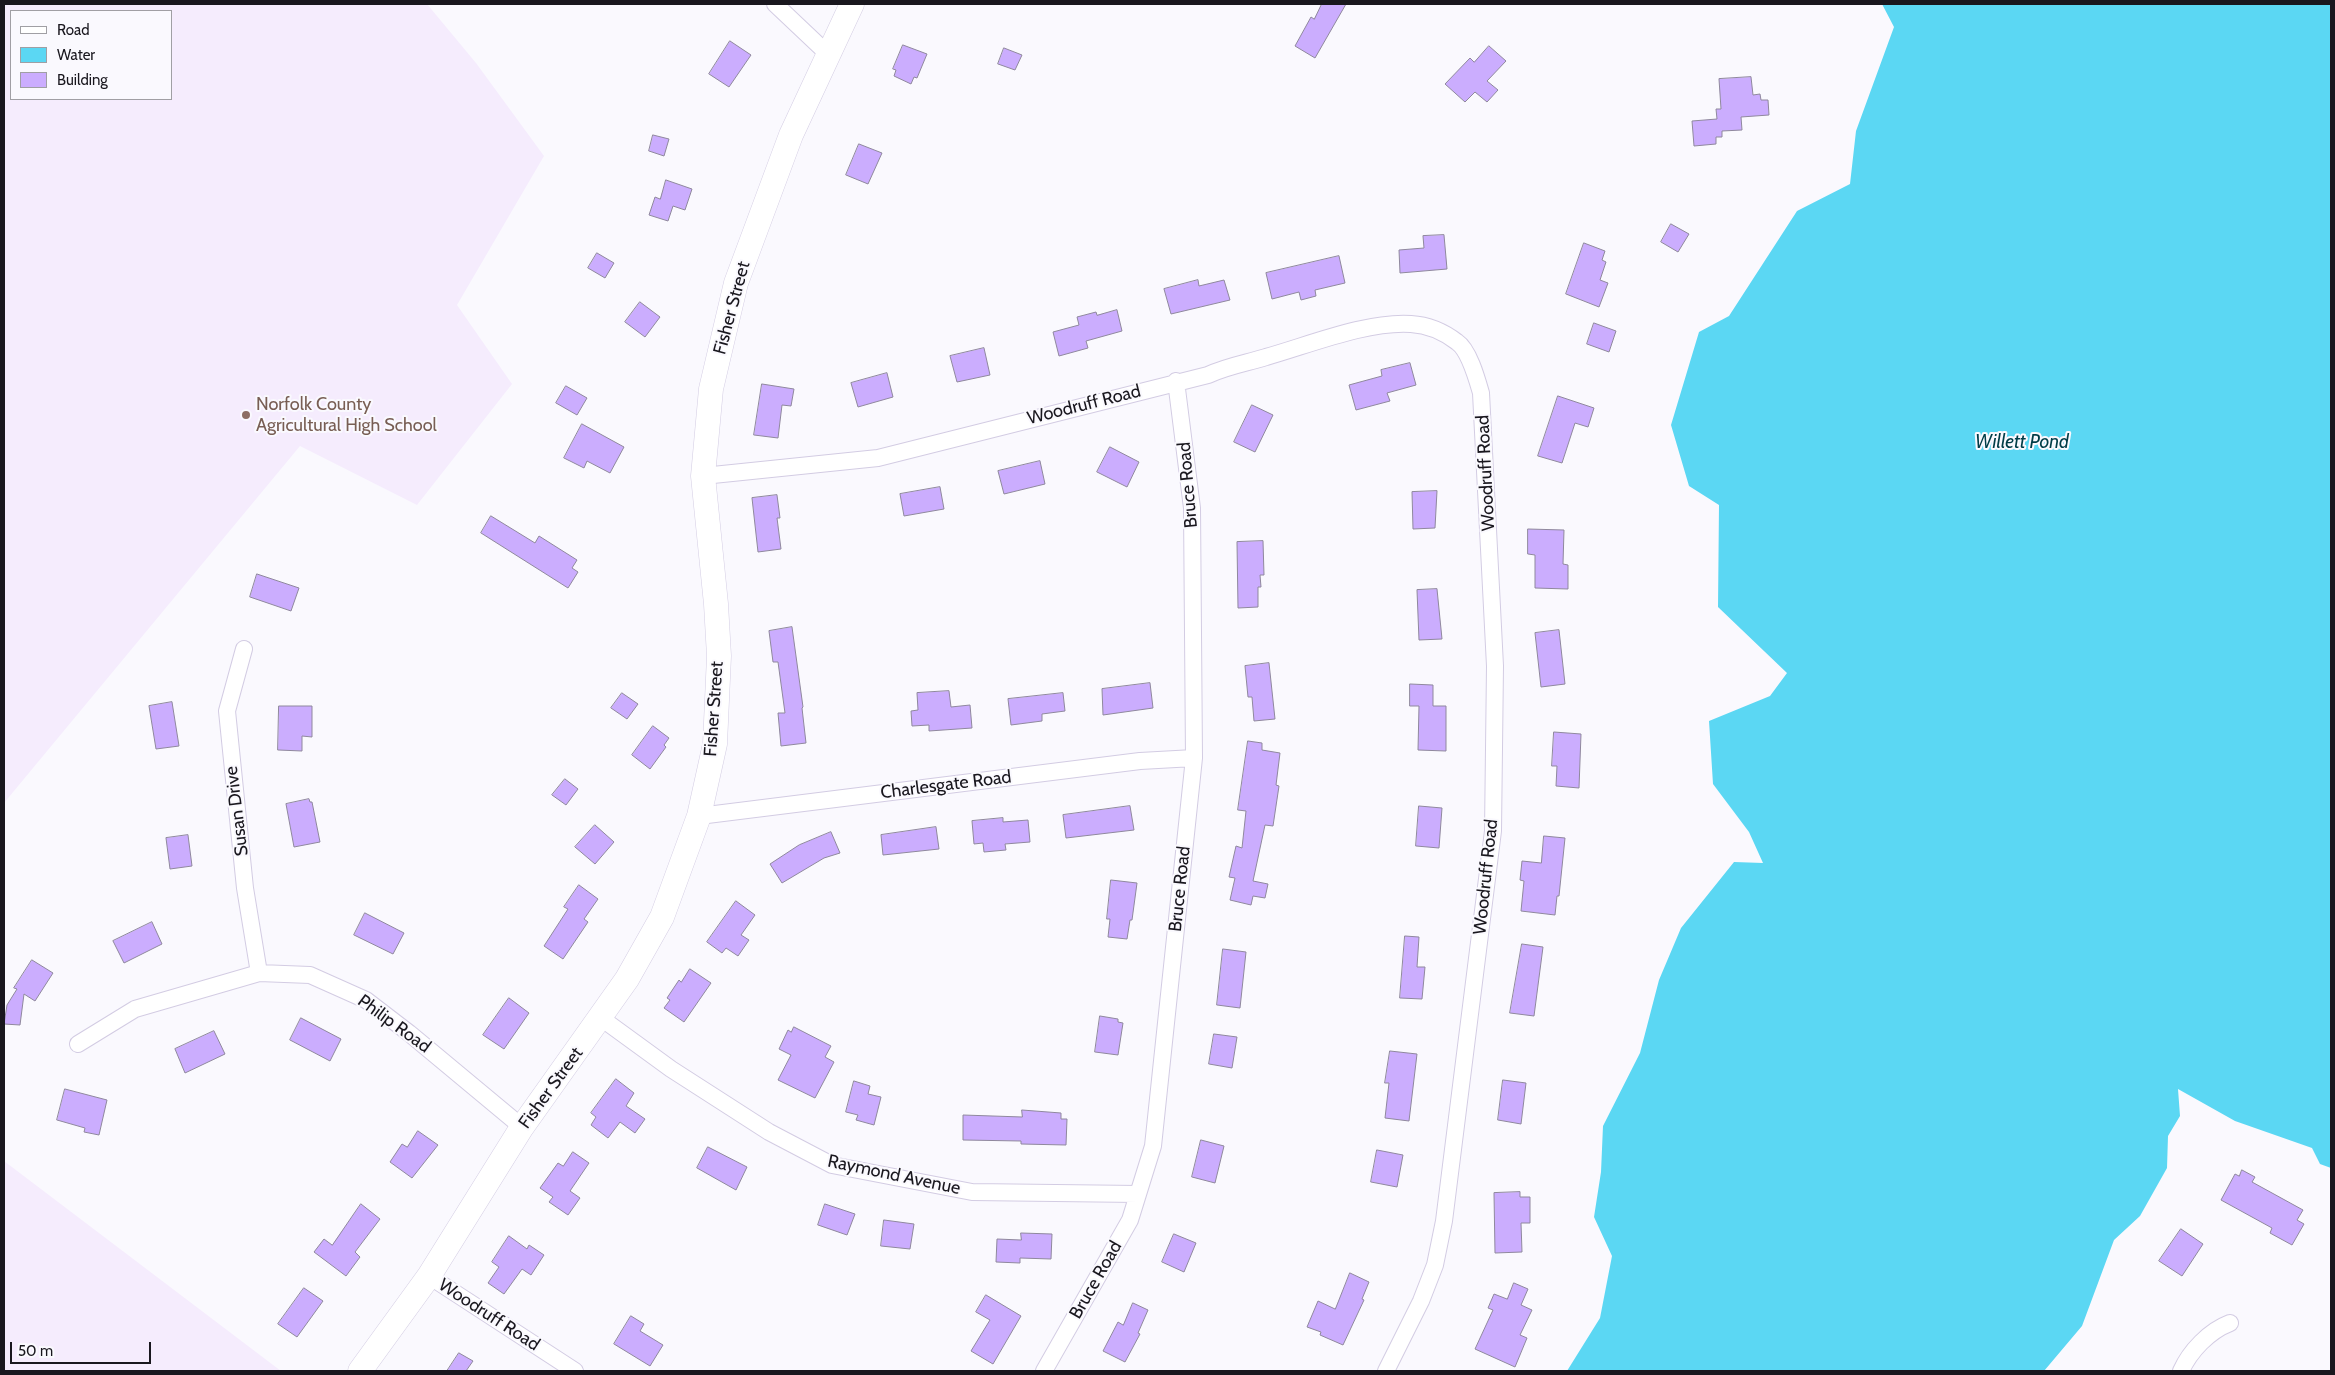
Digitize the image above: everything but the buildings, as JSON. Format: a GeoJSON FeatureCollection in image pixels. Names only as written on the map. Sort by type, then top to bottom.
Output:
{"type":"FeatureCollection","features":[{"type":"Feature","properties":{"kind":"main road","name":"Fisher Street"},"geometry":{"type":"LineString","coordinates":[[360,1371],[429,1276],[522,1127],[627,979],[662,917],[699,816],[715,744],[719,656],[716,604],[703,476],[711,389],[736,283],[792,135],[830,56],[852,4]]}},
{"type":"Feature","properties":{"kind":"street"},"geometry":{"type":"LineString","coordinates":[[775,4],[830,56]]}},
{"type":"Feature","properties":{"kind":"street","name":"Woodruff Road"},"geometry":{"type":"LineString","coordinates":[[703,476],[878,458],[1176,381],[1208,375],[1222,368],[1342,335],[1386,326],[1411,324],[1431,327],[1459,343],[1472,366],[1481,393],[1495,666],[1493,831],[1442,1230],[1435,1265],[1421,1301],[1386,1371]]}},
{"type":"Feature","properties":{"kind":"street","name":"Bruce Road"},"geometry":{"type":"LineString","coordinates":[[1044,1371],[1130,1220],[1153,1146],[1194,758],[1192,508],[1176,381]]}},
{"type":"Feature","properties":{"kind":"street","name":"Susan Drive"},"geometry":{"type":"LineString","coordinates":[[244,649],[227,710],[245,888],[259,973]]}},
{"type":"Feature","properties":{"kind":"street","name":"Charlesgate Road"},"geometry":{"type":"LineString","coordinates":[[699,816],[1140,761],[1194,758]]}},
{"type":"Feature","properties":{"kind":"street","name":"Philip Road"},"geometry":{"type":"LineString","coordinates":[[78,1044],[135,1009],[259,973],[310,975],[366,1000],[409,1033],[522,1127]]}},
{"type":"Feature","properties":{"kind":"street","name":"Raymond Avenue"},"geometry":{"type":"LineString","coordinates":[[601,1018],[671,1069],[769,1132],[832,1165],[972,1192],[1138,1194]]}},
{"type":"Feature","properties":{"kind":"street","name":"Woodruff Road"},"geometry":{"type":"LineString","coordinates":[[429,1276],[575,1371]]}},
{"type":"Feature","properties":{"kind":"street"},"geometry":{"type":"LineString","coordinates":[[2181,1371],[2186,1360],[2216,1329],[2230,1323]]}},
{"type":"Feature","properties":{"kind":"shaded area","name":"Norfolk County Agricultural High School"},"geometry":{"type":"Polygon","coordinates":[[[4,4],[427,4],[476,63],[544,156],[457,305],[512,384],[417,505],[300,446],[4,803],[4,4]]]}},
{"type":"Feature","properties":{"kind":"shaded area"},"geometry":{"type":"Polygon","coordinates":[[[4,1161],[281,1371],[4,1371],[4,1161]]]}},
{"type":"Feature","properties":{"kind":"water","name":"Willett Pond"},"geometry":{"type":"Polygon","coordinates":[[[1882,4],[2331,4],[2331,1168],[2320,1164],[2312,1148],[2235,1121],[2178,1089],[2180,1116],[2168,1136],[2167,1168],[2140,1216],[2114,1240],[2082,1326],[2044,1371],[1567,1371],[1600,1318],[1612,1256],[1594,1217],[1601,1172],[1603,1126],[1640,1053],[1659,980],[1681,928],[1734,862],[1763,863],[1749,832],[1713,784],[1709,721],[1770,696],[1787,673],[1718,607],[1719,505],[1689,486],[1671,425],[1699,332],[1729,316],[1797,211],[1850,184],[1856,131],[1894,27],[1882,4]]]}},
{"type":"Feature","properties":{"kind":"place","name":"Norfolk County Agricultural High School"},"geometry":{"type":"Point","coordinates":[246,415]}}]}
